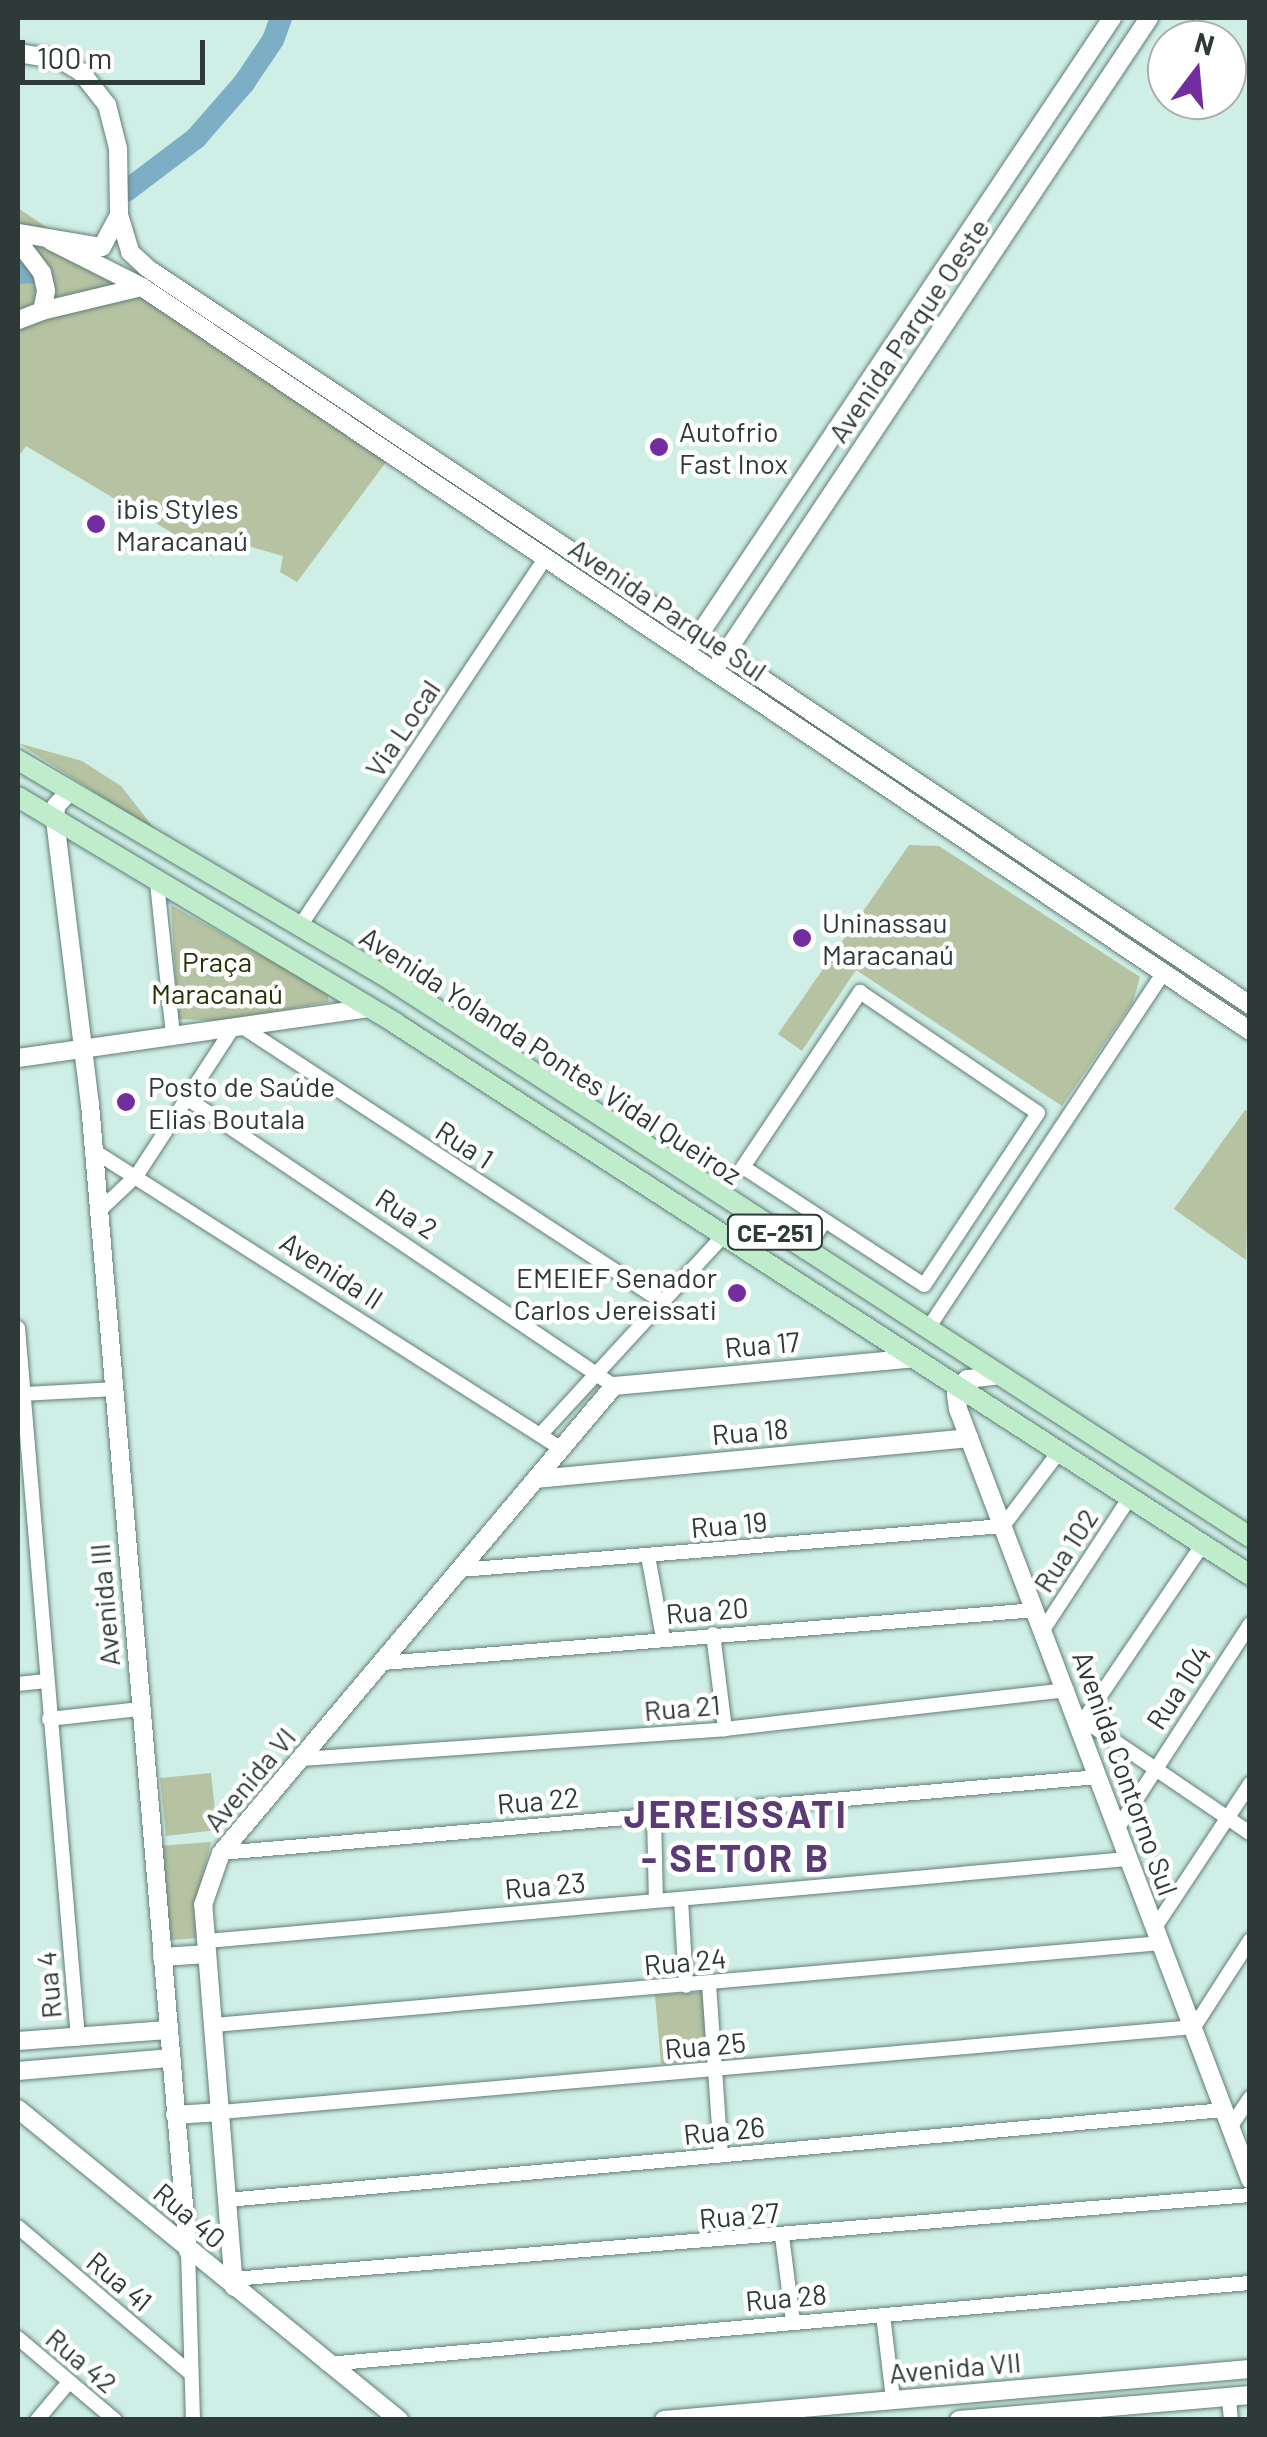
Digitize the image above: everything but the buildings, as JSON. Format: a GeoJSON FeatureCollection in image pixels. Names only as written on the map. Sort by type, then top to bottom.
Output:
{"type":"FeatureCollection","features":[{"type":"Feature","properties":{"kind":"main road","name":"Avenida Yolanda Pontes Vidal Queiroz"},"geometry":{"type":"LineString","coordinates":[[18,760],[300,926],[814,1257],[1012,1378],[1250,1538]]}},
{"type":"Feature","properties":{"kind":"main road","name":"Avenida Yolanda Pontes Vidal Queiroz"},"geometry":{"type":"LineString","coordinates":[[18,797],[370,1008],[1250,1575]]}},
{"type":"Feature","properties":{"kind":"main road"},"geometry":{"type":"LineString","coordinates":[[510,1097],[527,1071]]}},
{"type":"Feature","properties":{"kind":"main road"},"geometry":{"type":"LineString","coordinates":[[542,1117],[559,1092]]}},
{"type":"Feature","properties":{"kind":"main road"},"geometry":{"type":"LineString","coordinates":[[1035,1393],[1045,1420],[1040,1439]]}},
{"type":"Feature","properties":{"kind":"street","name":"Avenida Parque Oeste"},"geometry":{"type":"LineString","coordinates":[[686,654],[1112,18]]}},
{"type":"Feature","properties":{"kind":"street","name":"Avenida Parque Oeste"},"geometry":{"type":"LineString","coordinates":[[713,673],[1150,18]]}},
{"type":"Feature","properties":{"kind":"street","name":"Avenida Parque Sul"},"geometry":{"type":"LineString","coordinates":[[18,53],[61,60],[101,96],[116,136],[119,215],[130,252],[147,268],[1250,1005]]}},
{"type":"Feature","properties":{"kind":"street","name":"Avenida Parque Sul"},"geometry":{"type":"LineString","coordinates":[[18,232],[51,241],[102,247],[119,215]]}},
{"type":"Feature","properties":{"kind":"street"},"geometry":{"type":"LineString","coordinates":[[18,241],[42,272],[42,311]]}},
{"type":"Feature","properties":{"kind":"street","name":"Avenida Parque Sul"},"geometry":{"type":"LineString","coordinates":[[51,241],[142,287],[1250,1031]]}},
{"type":"Feature","properties":{"kind":"street"},"geometry":{"type":"LineString","coordinates":[[18,320],[142,287]]}},
{"type":"Feature","properties":{"kind":"street","name":"Via Local"},"geometry":{"type":"LineString","coordinates":[[300,926],[545,558]]}},
{"type":"Feature","properties":{"kind":"street"},"geometry":{"type":"LineString","coordinates":[[55,820],[56,806],[69,792]]}},
{"type":"Feature","properties":{"kind":"street","name":"Avenida III"},"geometry":{"type":"LineString","coordinates":[[55,820],[100,1211],[188,2251],[193,2420]]}},
{"type":"Feature","properties":{"kind":"street"},"geometry":{"type":"LineString","coordinates":[[157,883],[173,1036]]}},
{"type":"Feature","properties":{"kind":"street"},"geometry":{"type":"LineString","coordinates":[[929,1327],[1163,974]]}},
{"type":"Feature","properties":{"kind":"street"},"geometry":{"type":"LineString","coordinates":[[866,993],[1038,1113],[924,1285],[823,1223],[744,1162],[856,996],[866,993]]}},
{"type":"Feature","properties":{"kind":"street"},"geometry":{"type":"LineString","coordinates":[[18,1058],[370,1008]]}},
{"type":"Feature","properties":{"kind":"street"},"geometry":{"type":"LineString","coordinates":[[100,1211],[137,1175],[238,1029]]}},
{"type":"Feature","properties":{"kind":"street","name":"Rua 1"},"geometry":{"type":"LineString","coordinates":[[238,1029],[660,1300]]}},
{"type":"Feature","properties":{"kind":"street","name":"Rua 2"},"geometry":{"type":"LineString","coordinates":[[188,1100],[598,1369],[614,1386]]}},
{"type":"Feature","properties":{"kind":"street","name":"Avenida II"},"geometry":{"type":"LineString","coordinates":[[94,1151],[560,1448]]}},
{"type":"Feature","properties":{"kind":"street"},"geometry":{"type":"LineString","coordinates":[[814,1257],[823,1223]]}},
{"type":"Feature","properties":{"kind":"street"},"geometry":{"type":"LineString","coordinates":[[542,1434],[660,1300],[724,1235]]}},
{"type":"Feature","properties":{"kind":"street"},"geometry":{"type":"LineString","coordinates":[[814,1257],[841,1235]]}},
{"type":"Feature","properties":{"kind":"street","name":"Rua 4"},"geometry":{"type":"LineString","coordinates":[[18,1328],[22,1432],[78,2038]]}},
{"type":"Feature","properties":{"kind":"street","name":"Rua 17"},"geometry":{"type":"LineString","coordinates":[[614,1386],[914,1358]]}},
{"type":"Feature","properties":{"kind":"street"},"geometry":{"type":"LineString","coordinates":[[960,1387],[976,1376],[1012,1378]]}},
{"type":"Feature","properties":{"kind":"street","name":"Avenida VI"},"geometry":{"type":"LineString","coordinates":[[233,2283],[205,1889],[222,1853],[614,1386]]}},
{"type":"Feature","properties":{"kind":"street","name":"Avenida Contorno Sul"},"geometry":{"type":"LineString","coordinates":[[960,1387],[955,1399],[968,1438],[1082,1724],[1127,1859],[1250,2179]]}},
{"type":"Feature","properties":{"kind":"street"},"geometry":{"type":"LineString","coordinates":[[23,1394],[114,1390]]}},
{"type":"Feature","properties":{"kind":"street","name":"Rua 18"},"geometry":{"type":"LineString","coordinates":[[536,1479],[968,1438]]}},
{"type":"Feature","properties":{"kind":"street"},"geometry":{"type":"LineString","coordinates":[[1003,1526],[1059,1452]]}},
{"type":"Feature","properties":{"kind":"street","name":"Rua 102"},"geometry":{"type":"LineString","coordinates":[[1043,1630],[1130,1497]]}},
{"type":"Feature","properties":{"kind":"street","name":"Rua 19"},"geometry":{"type":"LineString","coordinates":[[460,1570],[1003,1526]]}},
{"type":"Feature","properties":{"kind":"street"},"geometry":{"type":"LineString","coordinates":[[1202,1544],[1082,1724],[1250,1833]]}},
{"type":"Feature","properties":{"kind":"street"},"geometry":{"type":"LineString","coordinates":[[648,1556],[663,1638]]}},
{"type":"Feature","properties":{"kind":"street","name":"Rua 20"},"geometry":{"type":"LineString","coordinates":[[382,1663],[1036,1610]]}},
{"type":"Feature","properties":{"kind":"street","name":"Rua 104"},"geometry":{"type":"LineString","coordinates":[[1116,1829],[1250,1624]]}},
{"type":"Feature","properties":{"kind":"street"},"geometry":{"type":"LineString","coordinates":[[713,1634],[725,1729]]}},
{"type":"Feature","properties":{"kind":"street"},"geometry":{"type":"LineString","coordinates":[[18,1684],[46,1681]]}},
{"type":"Feature","properties":{"kind":"street","name":"Rua 21"},"geometry":{"type":"LineString","coordinates":[[300,1758],[725,1729],[1067,1690]]}},
{"type":"Feature","properties":{"kind":"street"},"geometry":{"type":"LineString","coordinates":[[49,1719],[140,1709]]}},
{"type":"Feature","properties":{"kind":"street","name":"Rua 22"},"geometry":{"type":"LineString","coordinates":[[222,1853],[1098,1777]]}},
{"type":"Feature","properties":{"kind":"street"},"geometry":{"type":"LineString","coordinates":[[1158,1936],[1250,1784]]}},
{"type":"Feature","properties":{"kind":"street"},"geometry":{"type":"LineString","coordinates":[[654,1815],[656,1900]]}},
{"type":"Feature","properties":{"kind":"street","name":"Rua 23"},"geometry":{"type":"LineString","coordinates":[[207,1948],[656,1900],[1127,1859]]}},
{"type":"Feature","properties":{"kind":"street"},"geometry":{"type":"LineString","coordinates":[[680,1899],[686,1986]]}},
{"type":"Feature","properties":{"kind":"street","name":"Rua 24"},"geometry":{"type":"LineString","coordinates":[[214,2026],[709,1984],[1158,1936]]}},
{"type":"Feature","properties":{"kind":"street"},"geometry":{"type":"LineString","coordinates":[[1194,2027],[1250,1940]]}},
{"type":"Feature","properties":{"kind":"street"},"geometry":{"type":"LineString","coordinates":[[162,1957],[207,1948]]}},
{"type":"Feature","properties":{"kind":"street"},"geometry":{"type":"LineString","coordinates":[[709,1984],[721,2156]]}},
{"type":"Feature","properties":{"kind":"street","name":"Rua 25"},"geometry":{"type":"LineString","coordinates":[[222,2112],[1194,2027]]}},
{"type":"Feature","properties":{"kind":"street"},"geometry":{"type":"LineString","coordinates":[[18,2042],[168,2030]]}},
{"type":"Feature","properties":{"kind":"street"},"geometry":{"type":"LineString","coordinates":[[18,2071],[171,2058]]}},
{"type":"Feature","properties":{"kind":"street"},"geometry":{"type":"LineString","coordinates":[[1228,2118],[1250,2098]]}},
{"type":"Feature","properties":{"kind":"street","name":"Rua 40"},"geometry":{"type":"LineString","coordinates":[[18,2108],[327,2364]]}},
{"type":"Feature","properties":{"kind":"street"},"geometry":{"type":"LineString","coordinates":[[175,2116],[222,2112]]}},
{"type":"Feature","properties":{"kind":"street","name":"Rua 26"},"geometry":{"type":"LineString","coordinates":[[227,2200],[721,2156],[1228,2118]]}},
{"type":"Feature","properties":{"kind":"street","name":"Rua 27"},"geometry":{"type":"LineString","coordinates":[[233,2283],[1250,2195]]}},
{"type":"Feature","properties":{"kind":"street","name":"Rua 41"},"geometry":{"type":"LineString","coordinates":[[18,2227],[190,2373]]}},
{"type":"Feature","properties":{"kind":"street"},"geometry":{"type":"LineString","coordinates":[[782,2236],[793,2322]]}},
{"type":"Feature","properties":{"kind":"street","name":"Rua 28"},"geometry":{"type":"LineString","coordinates":[[327,2364],[1250,2283]]}},
{"type":"Feature","properties":{"kind":"street"},"geometry":{"type":"LineString","coordinates":[[883,2315],[893,2399]]}},
{"type":"Feature","properties":{"kind":"street","name":"Rua 42"},"geometry":{"type":"LineString","coordinates":[[18,2338],[115,2420]]}},
{"type":"Feature","properties":{"kind":"street"},"geometry":{"type":"LineString","coordinates":[[327,2364],[399,2420]]}},
{"type":"Feature","properties":{"kind":"street","name":"Avenida VII"},"geometry":{"type":"LineString","coordinates":[[664,2420],[753,2416],[893,2399],[1250,2369]]}},
{"type":"Feature","properties":{"kind":"street"},"geometry":{"type":"LineString","coordinates":[[37,2420],[69,2382]]}},
{"type":"Feature","properties":{"kind":"street"},"geometry":{"type":"LineString","coordinates":[[1018,2390],[1019,2413]]}},
{"type":"Feature","properties":{"kind":"street","name":"Avenida VII"},"geometry":{"type":"LineString","coordinates":[[959,2420],[1019,2413],[1143,2411],[1250,2396]]}},
{"type":"Feature","properties":{"kind":"street"},"geometry":{"type":"LineString","coordinates":[[1229,2398],[1231,2420]]}},
{"type":"Feature","properties":{"kind":"green space"},"geometry":{"type":"Polygon","coordinates":[[[18,208],[389,458],[297,582],[280,572],[283,556],[216,537],[211,556],[26,446],[18,457],[18,208]]]}},
{"type":"Feature","properties":{"kind":"green space"},"geometry":{"type":"Polygon","coordinates":[[[18,743],[82,761],[121,786],[157,832],[18,743]]]}},
{"type":"Feature","properties":{"kind":"green space"},"geometry":{"type":"Polygon","coordinates":[[[909,845],[939,846],[1140,977],[1133,1002],[1062,1106],[856,970],[802,1051],[778,1034],[909,845]]]}},
{"type":"Feature","properties":{"kind":"green space","name":"Praça Maracanaú"},"geometry":{"type":"Polygon","coordinates":[[[171,905],[327,992],[329,1002],[222,1021],[178,1019],[171,905]]]}},
{"type":"Feature","properties":{"kind":"green space"},"geometry":{"type":"Polygon","coordinates":[[[1245,1110],[1250,1113],[1246,1260],[1174,1209],[1245,1110]]]}},
{"type":"Feature","properties":{"kind":"green space"},"geometry":{"type":"Polygon","coordinates":[[[211,1773],[217,1830],[166,1836],[160,1778],[211,1773]]]}},
{"type":"Feature","properties":{"kind":"green space"},"geometry":{"type":"Polygon","coordinates":[[[211,1842],[198,1896],[198,1938],[173,1940],[165,1935],[158,1846],[211,1842]]]}},
{"type":"Feature","properties":{"kind":"green space"},"geometry":{"type":"Polygon","coordinates":[[[703,1992],[708,2060],[661,2064],[655,1995],[703,1992]]]}},
{"type":"Feature","properties":{"kind":"waterway"},"geometry":{"type":"LineString","coordinates":[[126,191],[196,138],[244,83],[273,40],[281,18]]}},
{"type":"Feature","properties":{"kind":"waterway"},"geometry":{"type":"LineString","coordinates":[[18,273],[38,272]]}},
{"type":"Feature","properties":{"kind":"place","name":"Autofrio Fast Inox"},"geometry":{"type":"Point","coordinates":[659,447]}},
{"type":"Feature","properties":{"kind":"place","name":"ibis Styles Maracanaú"},"geometry":{"type":"Point","coordinates":[96,524]}},
{"type":"Feature","properties":{"kind":"place","name":"Uninassau Maracanaú"},"geometry":{"type":"Point","coordinates":[802,938]}},
{"type":"Feature","properties":{"kind":"place","name":"Posto de Saúde Elias Boutala"},"geometry":{"type":"Point","coordinates":[126,1102]}},
{"type":"Feature","properties":{"kind":"place","name":"EMEIEF Senador Carlos Jereissati"},"geometry":{"type":"Point","coordinates":[737,1293]}},
{"type":"Feature","properties":{"kind":"district","name":"JEREISSATI - SETOR B"},"geometry":{"type":"Point","coordinates":[736,1836]}}]}
